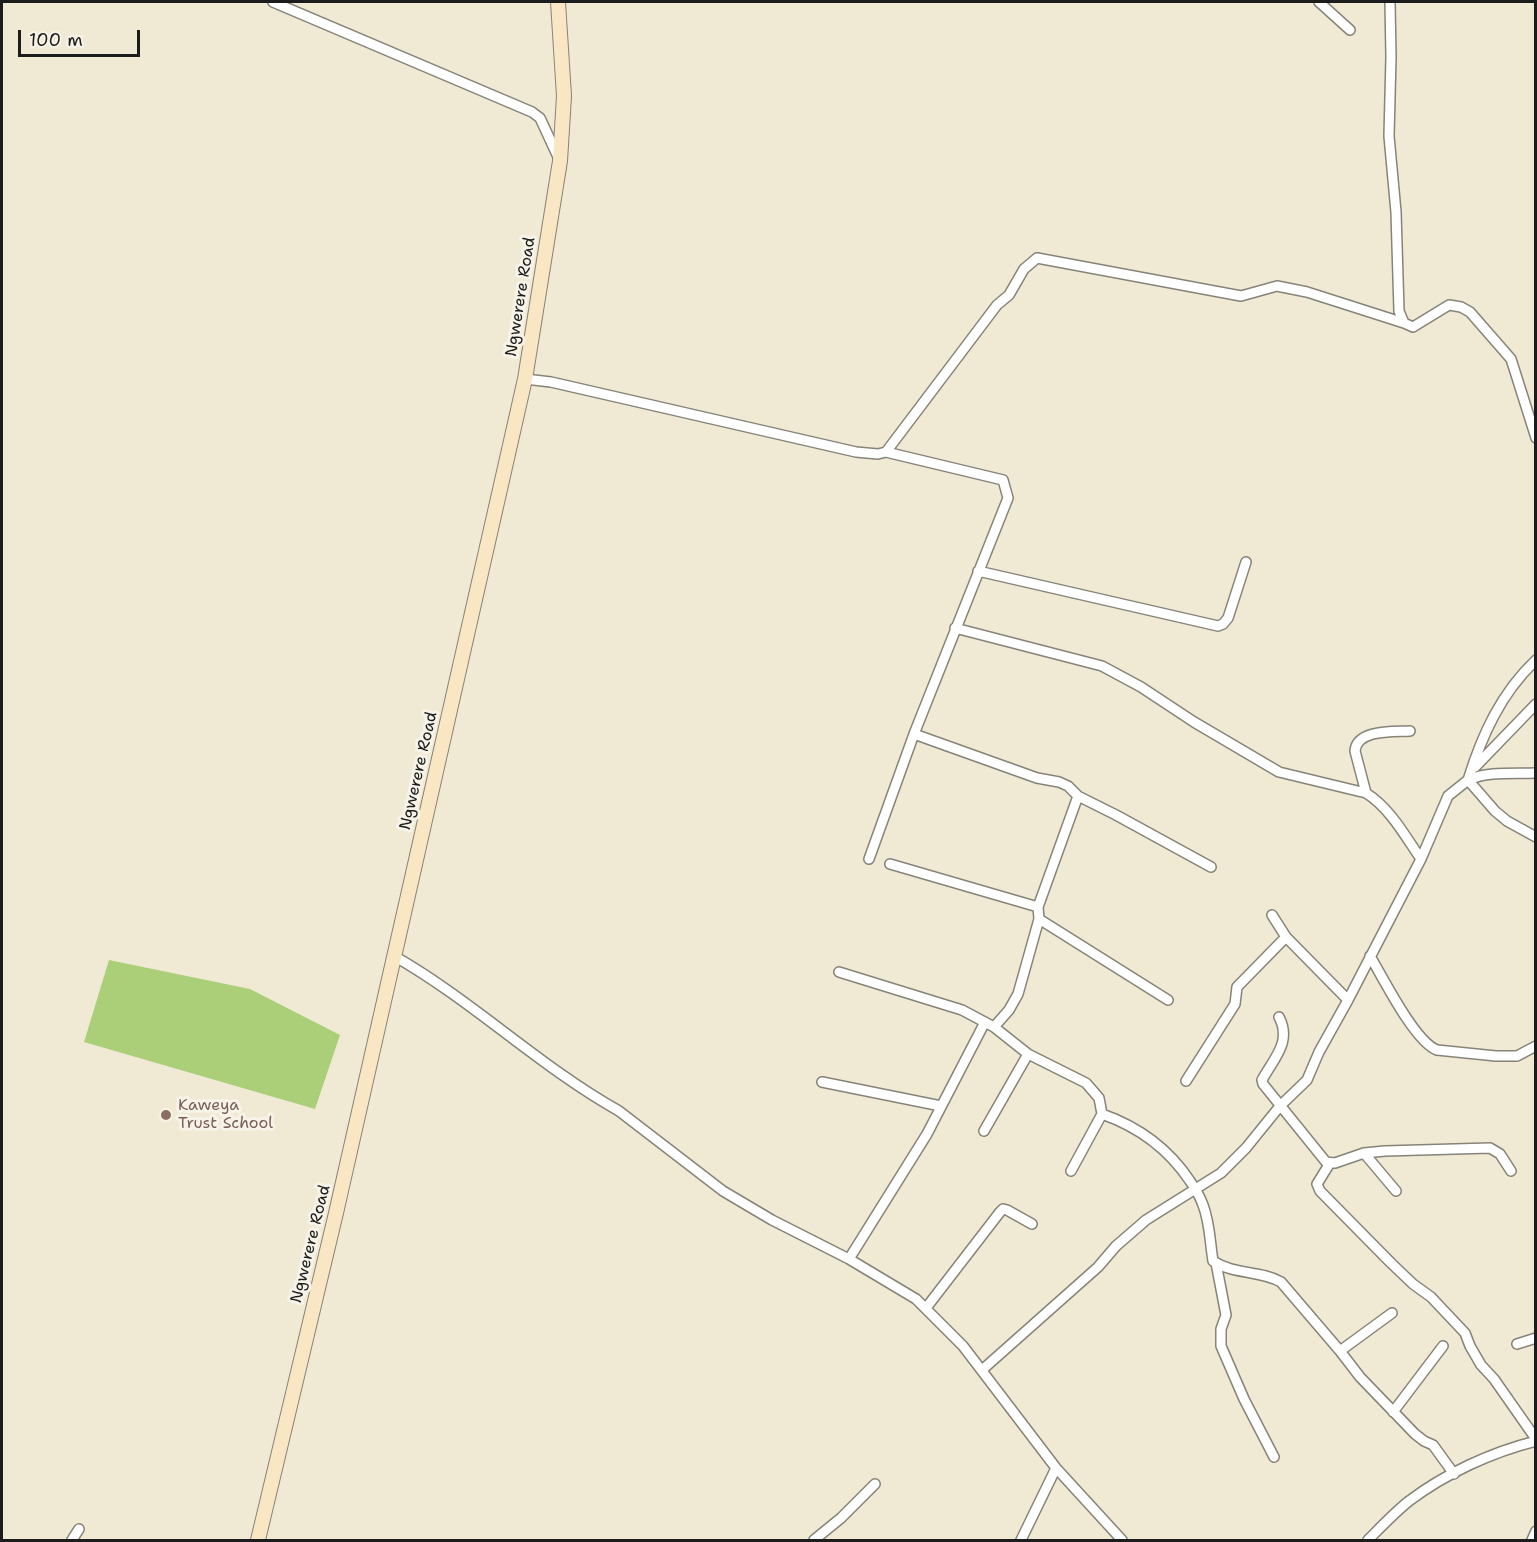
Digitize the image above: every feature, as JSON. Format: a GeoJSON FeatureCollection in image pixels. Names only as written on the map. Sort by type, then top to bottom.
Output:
{"type":"FeatureCollection","features":[{"type":"Feature","properties":{"kind":"main road","name":"Ngwerere Road"},"geometry":{"type":"LineString","coordinates":[[258,1540],[336,1213],[525,379],[560,161],[564,96],[558,2]]}},
{"type":"Feature","properties":{"kind":"street"},"geometry":{"type":"LineString","coordinates":[[273,2],[532,112],[540,118],[560,161]]}},
{"type":"Feature","properties":{"kind":"street"},"geometry":{"type":"LineString","coordinates":[[1319,2],[1350,30]]}},
{"type":"Feature","properties":{"kind":"street"},"geometry":{"type":"LineString","coordinates":[[1390,2],[1389,136],[1396,212],[1399,310],[1404,323]]}},
{"type":"Feature","properties":{"kind":"street"},"geometry":{"type":"LineString","coordinates":[[886,452],[997,306],[1009,295],[1024,270],[1037,258],[1241,296],[1277,286],[1307,292],[1413,327],[1449,305],[1461,307],[1470,312],[1511,359],[1536,438]]}},
{"type":"Feature","properties":{"kind":"street"},"geometry":{"type":"LineString","coordinates":[[525,379],[568,386],[856,452],[878,454],[886,452],[1004,480],[1008,498],[914,734],[869,859]]}},
{"type":"Feature","properties":{"kind":"street"},"geometry":{"type":"LineString","coordinates":[[978,571],[1218,626],[1228,618],[1246,562]]}},
{"type":"Feature","properties":{"kind":"street"},"geometry":{"type":"LineString","coordinates":[[955,628],[1102,666],[1141,687],[1194,722],[1279,772],[1366,793],[1378,800],[1386,809],[1420,859]]}},
{"type":"Feature","properties":{"kind":"street"},"geometry":{"type":"LineString","coordinates":[[1469,776],[1494,713],[1522,672],[1536,660]]}},
{"type":"Feature","properties":{"kind":"street"},"geometry":{"type":"LineString","coordinates":[[982,1370],[1098,1267],[1139,1225],[1208,1182],[1226,1168],[1246,1148],[1280,1106],[1307,1080],[1420,859],[1448,796],[1536,704]]}},
{"type":"Feature","properties":{"kind":"street"},"geometry":{"type":"LineString","coordinates":[[1366,793],[1355,751],[1360,738],[1410,731]]}},
{"type":"Feature","properties":{"kind":"street"},"geometry":{"type":"LineString","coordinates":[[914,734],[1037,778],[1068,786],[1078,796],[1211,867]]}},
{"type":"Feature","properties":{"kind":"street"},"geometry":{"type":"LineString","coordinates":[[1469,776],[1536,773]]}},
{"type":"Feature","properties":{"kind":"street"},"geometry":{"type":"LineString","coordinates":[[1469,776],[1501,816],[1536,837]]}},
{"type":"Feature","properties":{"kind":"street"},"geometry":{"type":"LineString","coordinates":[[849,1259],[990,1024],[1009,1010],[1018,994],[1039,919],[1038,907],[1078,796]]}},
{"type":"Feature","properties":{"kind":"street"},"geometry":{"type":"LineString","coordinates":[[890,864],[1038,907]]}},
{"type":"Feature","properties":{"kind":"street"},"geometry":{"type":"LineString","coordinates":[[1272,915],[1286,937],[1348,1000]]}},
{"type":"Feature","properties":{"kind":"street"},"geometry":{"type":"LineString","coordinates":[[1039,919],[1168,1000]]}},
{"type":"Feature","properties":{"kind":"street"},"geometry":{"type":"LineString","coordinates":[[1186,1081],[1234,1004],[1238,987],[1286,937]]}},
{"type":"Feature","properties":{"kind":"street"},"geometry":{"type":"LineString","coordinates":[[394,956],[496,1025],[599,1100],[619,1111],[723,1191],[772,1220],[849,1259],[916,1299],[963,1346],[1056,1468],[1122,1540]]}},
{"type":"Feature","properties":{"kind":"street"},"geometry":{"type":"LineString","coordinates":[[1370,956],[1412,1026],[1429,1047],[1437,1050],[1517,1056],[1536,1046]]}},
{"type":"Feature","properties":{"kind":"street"},"geometry":{"type":"LineString","coordinates":[[839,972],[962,1010],[990,1024],[1028,1054],[1086,1083],[1099,1098],[1102,1114],[1071,1171]]}},
{"type":"Feature","properties":{"kind":"street"},"geometry":{"type":"LineString","coordinates":[[1279,1017],[1284,1027],[1285,1037],[1262,1080],[1280,1106],[1326,1162],[1330,1163]]}},
{"type":"Feature","properties":{"kind":"street"},"geometry":{"type":"LineString","coordinates":[[984,1131],[1028,1054]]}},
{"type":"Feature","properties":{"kind":"street"},"geometry":{"type":"LineString","coordinates":[[822,1082],[941,1106]]}},
{"type":"Feature","properties":{"kind":"street"},"geometry":{"type":"LineString","coordinates":[[1102,1114],[1129,1125],[1150,1137],[1163,1148],[1179,1165],[1203,1203],[1213,1261],[1216,1263],[1226,1314],[1221,1329],[1221,1346],[1244,1399],[1274,1457]]}},
{"type":"Feature","properties":{"kind":"street"},"geometry":{"type":"LineString","coordinates":[[1368,1540],[1408,1502],[1454,1474],[1516,1446],[1536,1440],[1494,1379],[1481,1365],[1465,1333],[1431,1297],[1391,1263],[1320,1191],[1318,1180],[1330,1163],[1364,1153],[1385,1151],[1490,1148],[1500,1154],[1511,1171]]}},
{"type":"Feature","properties":{"kind":"street"},"geometry":{"type":"LineString","coordinates":[[1364,1153],[1396,1191]]}},
{"type":"Feature","properties":{"kind":"street"},"geometry":{"type":"LineString","coordinates":[[926,1308],[1003,1209],[1032,1224]]}},
{"type":"Feature","properties":{"kind":"street"},"geometry":{"type":"LineString","coordinates":[[1216,1263],[1233,1270],[1270,1277],[1281,1282],[1360,1377],[1421,1439],[1433,1445],[1454,1474]]}},
{"type":"Feature","properties":{"kind":"street"},"geometry":{"type":"LineString","coordinates":[[1340,1351],[1392,1313]]}},
{"type":"Feature","properties":{"kind":"street"},"geometry":{"type":"LineString","coordinates":[[1517,1344],[1536,1338]]}},
{"type":"Feature","properties":{"kind":"street"},"geometry":{"type":"LineString","coordinates":[[1393,1412],[1443,1346]]}},
{"type":"Feature","properties":{"kind":"street"},"geometry":{"type":"LineString","coordinates":[[1021,1540],[1056,1468]]}},
{"type":"Feature","properties":{"kind":"street"},"geometry":{"type":"LineString","coordinates":[[814,1540],[841,1518],[875,1484]]}},
{"type":"Feature","properties":{"kind":"street"},"geometry":{"type":"LineString","coordinates":[[72,1540],[79,1529]]}},
{"type":"Feature","properties":{"kind":"street"},"geometry":{"type":"LineString","coordinates":[[1532,1540],[1536,1531]]}},
{"type":"Feature","properties":{"kind":"green space"},"geometry":{"type":"Polygon","coordinates":[[[109,960],[250,989],[340,1035],[315,1109],[84,1042],[109,960]]]}},
{"type":"Feature","properties":{"kind":"place","name":"Kaweya Trust School"},"geometry":{"type":"Point","coordinates":[166,1115]}}]}
